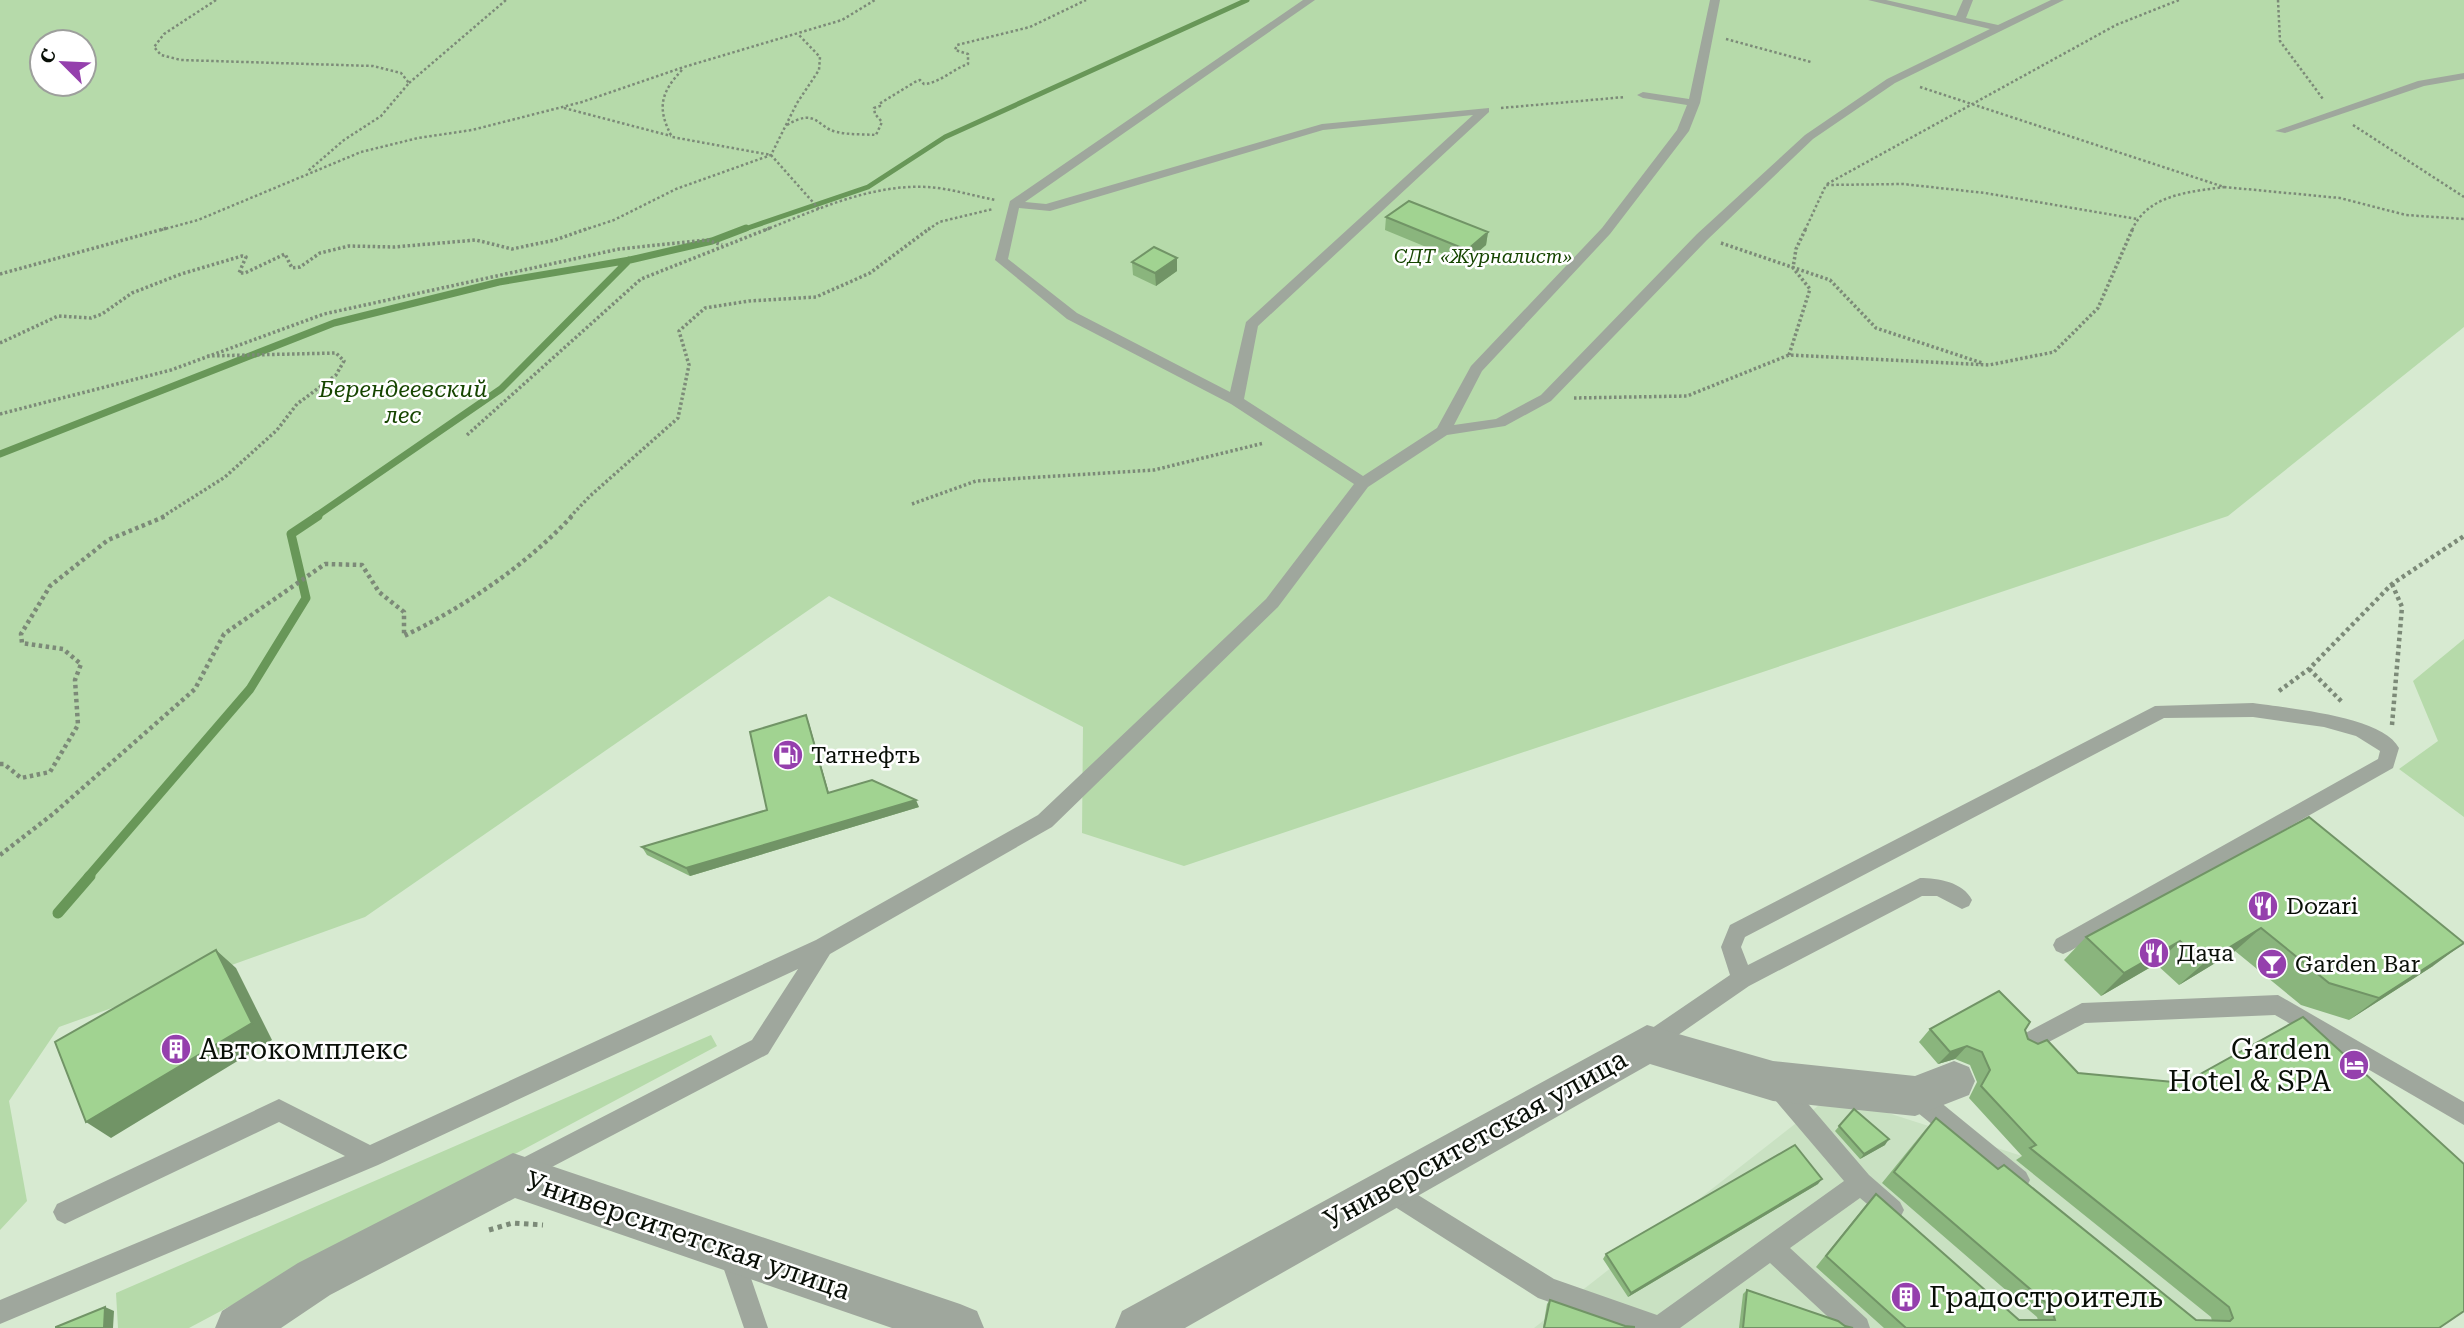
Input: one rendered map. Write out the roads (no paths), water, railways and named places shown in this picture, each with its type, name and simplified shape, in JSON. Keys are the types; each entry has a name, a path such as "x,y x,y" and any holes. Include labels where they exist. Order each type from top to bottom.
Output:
{"street":[{"name":"Университетская улица","path":"1139,1328 1647,1044 1773,1081 1934,1089"},
{"name":"Университетская улица","path":"239,1328 314,1279 513,1175 960,1328"}],"lane":[{"path":"1310,0 1014,204 1001,260 1072,316 1236,401 1363,484"},
{"path":"1443,431 1476,369 1606,231 1683,131 1693,103 1714,0"},
{"path":"1873,0 1997,28"},
{"path":"1960,19 1968,0"},
{"path":"0,1312 370,1157 823,947 1045,821 1272,603 1363,484 1443,431 1500,424 1546,398 1702,237 1809,137 1891,81 2059,0"},
{"path":"2281,131 2422,83 2464,76"},
{"path":"1643,95 1693,103"},
{"path":"1014,204 1046,208 1322,127 1485,110 1251,325 1236,401"},
{"path":"1742,979 1731,947 1737,931 2161,711 2253,710 2324,720 2362,731 2390,748 2386,763 2063,945"},
{"path":"1647,1044 1742,979 1920,887 1940,887 1962,900"},
{"path":"513,1175 760,1047 823,947"},
{"path":"2026,1044 2082,1013 2278,1005 2464,1114"},
{"path":"1773,1081 1861,1183 1912,1228"},
{"path":"1934,1089 2031,1191"},
{"path":"65,1212 279,1110 370,1157"},
{"path":"1386,1188 1547,1289 1659,1328 1861,1183"},
{"path":"1771,1247 1857,1328"},
{"path":"729,1251 756,1328"}],"waterway":[{"path":"742,230 868,187 945,137 1247,0"},
{"path":"629,260 712,241 746,228"},
{"path":"0,454 334,323 499,282 629,260"},
{"path":"315,517 501,389 629,260"},
{"path":"88,877 250,689 306,598 291,534 318,516"},
{"path":"58,913 90,876"}],"place":[{"name":"Татнефть","path":"788,755"},
{"name":"Dozari","path":"2263,906"},
{"name":"Дача","path":"2154,953"},
{"name":"Garden Bar","path":"2272,964"},
{"name":"Автокомплекс","path":"176,1049"},
{"name":"Garden Hotel & SPA","path":"2354,1065"},
{"name":"Градостроитель","path":"1906,1297"}],"park label":[{"name":"СДТ «Журналист»","path":"1483,256"},
{"name":"Берендеевский лес","path":"403,402"}]}
